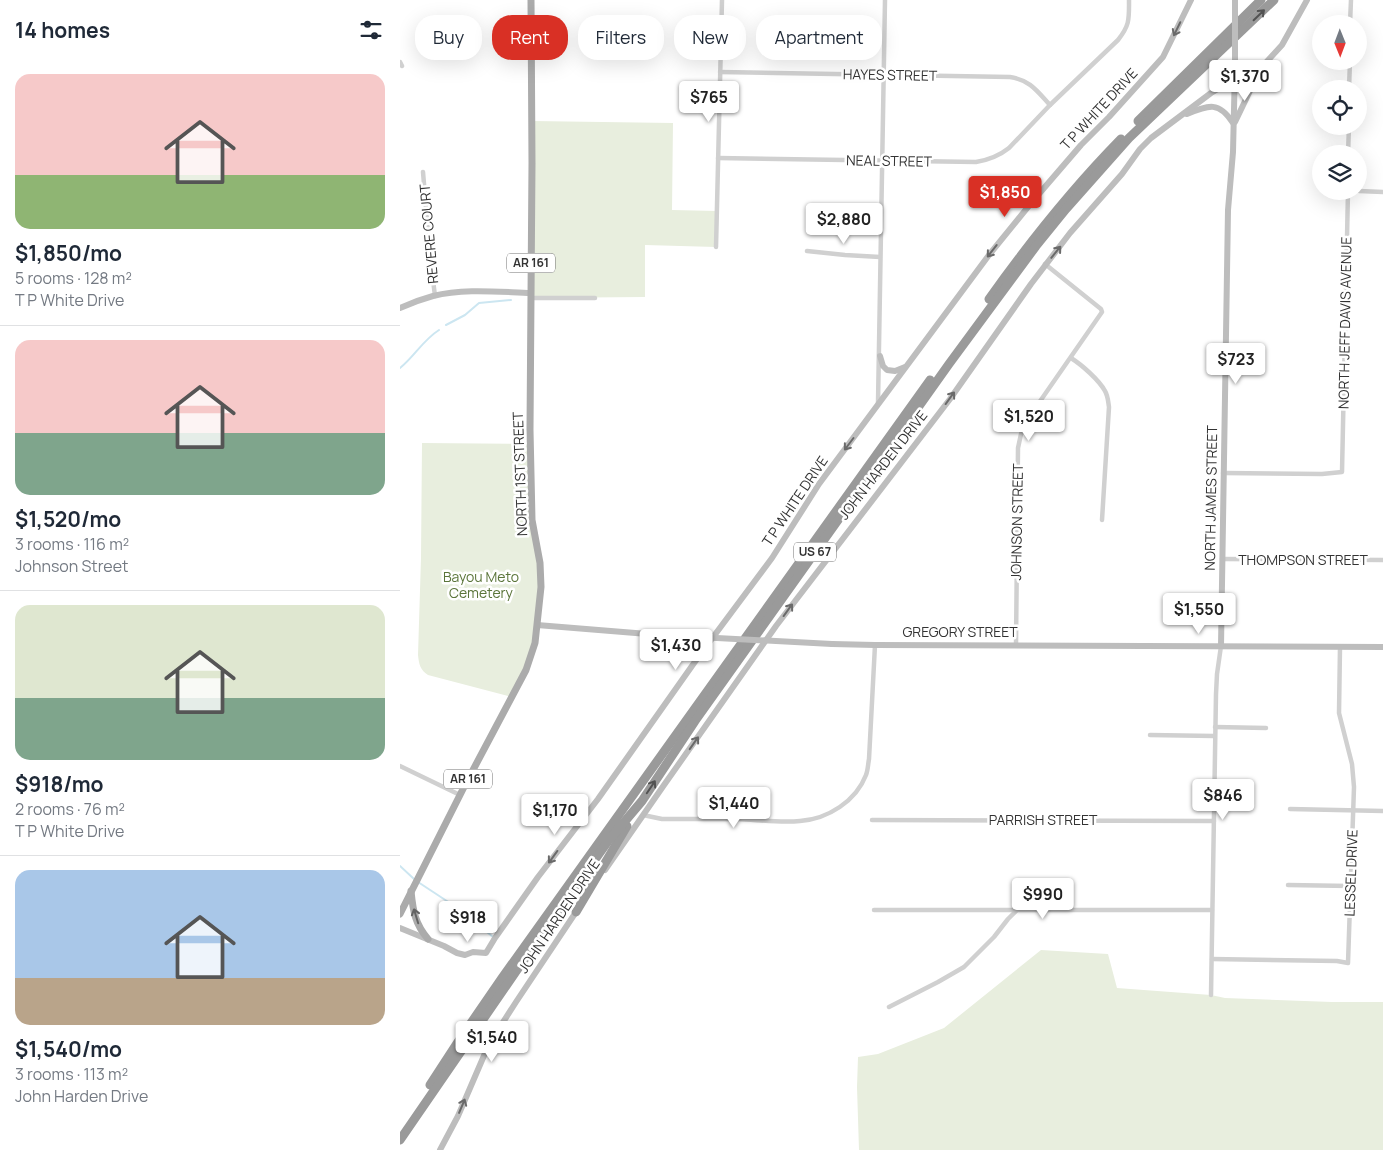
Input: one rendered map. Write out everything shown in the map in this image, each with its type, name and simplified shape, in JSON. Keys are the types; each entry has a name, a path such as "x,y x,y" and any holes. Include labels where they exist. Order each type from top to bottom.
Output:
{"highway":[{"name":"US 67","path":"400,1132 507,970 1040,230 1108,152 1261,0"},
{"name":"US 67","path":"400,1140 541,934 609,840 642,801 695,721 852,500 987,312 1042,239 1066,209 1130,138 1274,0"},
{"path":"576,912 642,801"}],"main road":[{"name":"NORTH 1ST STREET","path":"400,914 527,668 535,643 541,573 532,520 530,430 531,0"},
{"name":"T P WHITE DRIVE","path":"400,928 457,953 465,955 474,952 486,953 538,877 598,799 699,656 772,558 819,484 989,255 1081,145 1164,57 1191,0"},
{"name":"NORTH JAMES STREET","path":"1221,646 1228,210 1234,124 1235,0"},
{"name":"JOHN HARDEN DRIVE","path":"440,1150 458,1116 489,1044 576,912 776,626 950,399 1046,264 1151,138 1203,98 1235,79 1248,77 1260,69 1282,45 1307,0"},
{"path":"1181,116 1202,108 1216,106 1227,114 1234,124 1260,69"},
{"path":"400,308 434,296 470,292 531,296"},
{"path":"880,356 883,366 887,370 895,371 906,367"},
{"name":"GREGORY STREET","path":"537,625 660,635 832,644 1383,647"},
{"path":"410,893 416,920 420,930 428,939"},
{"path":"400,903 410,893"}],"street":[{"path":"716,247 722,0"},
{"path":"878,405 885,0"},
{"name":"NEAL STREET","path":"718,158 986,161 1009,148 1050,105 1118,40 1124,32 1129,19 1129,0"},
{"path":"1350,15 1351,0"},
{"name":"HAYES STREET","path":"720,72 1010,77 1029,83 1050,105"},
{"name":"REVERE COURT","path":"423,172 434,296"},
{"path":"1367,191 1383,192"},
{"name":"NORTH JEFF DAVIS AVENUE","path":"1223,473 1322,474 1342,472 1348,200"},
{"path":"807,251 880,257"},
{"name":"JOHNSON STREET","path":"1016,645 1019,442 1027,420 1102,312 1101,309 1046,264"},
{"path":"531,296 595,298"},
{"path":"1071,358 1104,389 1108,398 1102,520"},
{"name":"THOMPSON STREET","path":"1222,559 1383,560"},
{"path":"643,815 662,819 801,821 825,815 841,806 850,799 862,784 867,773 875,645"},
{"name":"NORTH JAMES STREET","path":"1211,995 1214,736 1216,674 1221,646"},
{"name":"LESSEL DRIVE","path":"1212,959 1337,962 1348,964 1354,787 1352,764 1339,713 1340,647"},
{"path":"1215,727 1266,728"},
{"path":"1150,735 1214,736"},
{"path":"400,766 460,795"},
{"path":"1290,808 1383,811"},
{"name":"PARRISH STREET","path":"872,820 1214,821"},
{"path":"1288,885 1350,886"},
{"path":"874,910 1212,910"},
{"path":"889,1006 964,968 1017,910"}],"green space":[{"path":"532,121 673,123 672,210 717,211 716,247 645,245 645,297 531,298"},
{"name":"Bayou Meto Cemetery","path":"422,443 530,444 532,520 540,560 535,643 512,697 428,675 420,666 418,655"},
{"path":"1041,950 1108,954 1117,988 1211,995 1225,998 1383,1002 1383,1150 859,1150 858,1057 878,1054 944,1028"}],"waterway":[{"path":"446,325 465,315 479,303 511,300"},
{"path":"400,368 439,330"},
{"path":"400,866 414,879"},
{"path":"418,882 462,911 493,937"}]}
